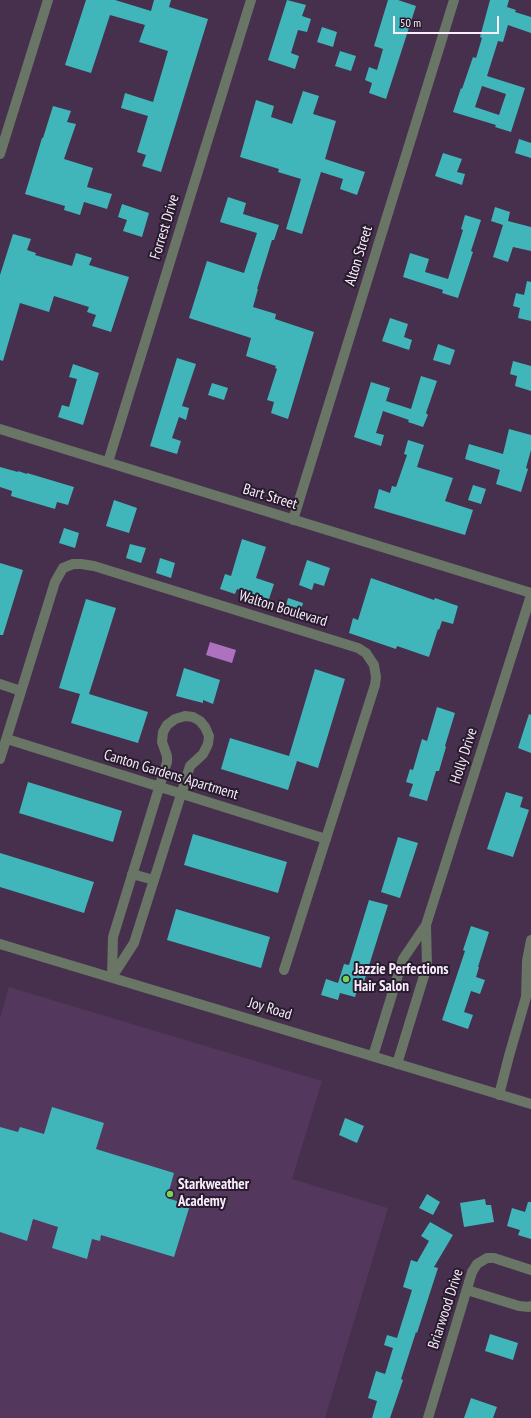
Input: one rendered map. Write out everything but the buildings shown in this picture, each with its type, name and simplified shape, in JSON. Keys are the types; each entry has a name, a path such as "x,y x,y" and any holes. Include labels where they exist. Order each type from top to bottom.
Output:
{"street":[{"path":"0,154 48,0"},
{"name":"Forrest Drive","path":"108,462 251,0"},
{"name":"Alton Street","path":"293,520 454,0"},
{"name":"Bart Street","path":"0,429 531,594"},
{"name":"Walton Boulevard","path":"0,759 55,582 63,568 73,564 94,566 358,648 366,653 374,665 376,677 375,685 284,970"},
{"name":"Holly Drive","path":"373,1056 403,960 426,925 531,594"},
{"path":"0,684 21,691"},
{"path":"185,716 193,717 200,721 205,727 209,736 208,744 203,754 190,766 134,943 112,977 113,937 167,762 167,756 162,742 163,732 167,725 175,719 185,716"},
{"name":"Canton Gardens Apartment","path":"7,739 326,839"},
{"path":"132,874 154,880"},
{"name":"Holly Drive","path":"397,1064 427,966 426,925"},
{"path":"499,1095 528,993 527,961 531,940"},
{"name":"Joy Road","path":"0,944 531,1104"},
{"name":"Briarwood Drive","path":"428,1418 474,1268 477,1264 487,1258 494,1258 531,1270"},
{"path":"467,1290 519,1306 531,1306"}],"shaded area":[{"path":"210,642 236,650 232,663 206,655"},
{"name":"Starkweather Academy","path":"9,987 322,1081 292,1179 388,1208 325,1418 0,1418 0,1018"}],"place":[{"name":"Jazzie Perfections Hair Salon","path":"346,979"},
{"name":"Starkweather Academy","path":"170,1194"}]}
